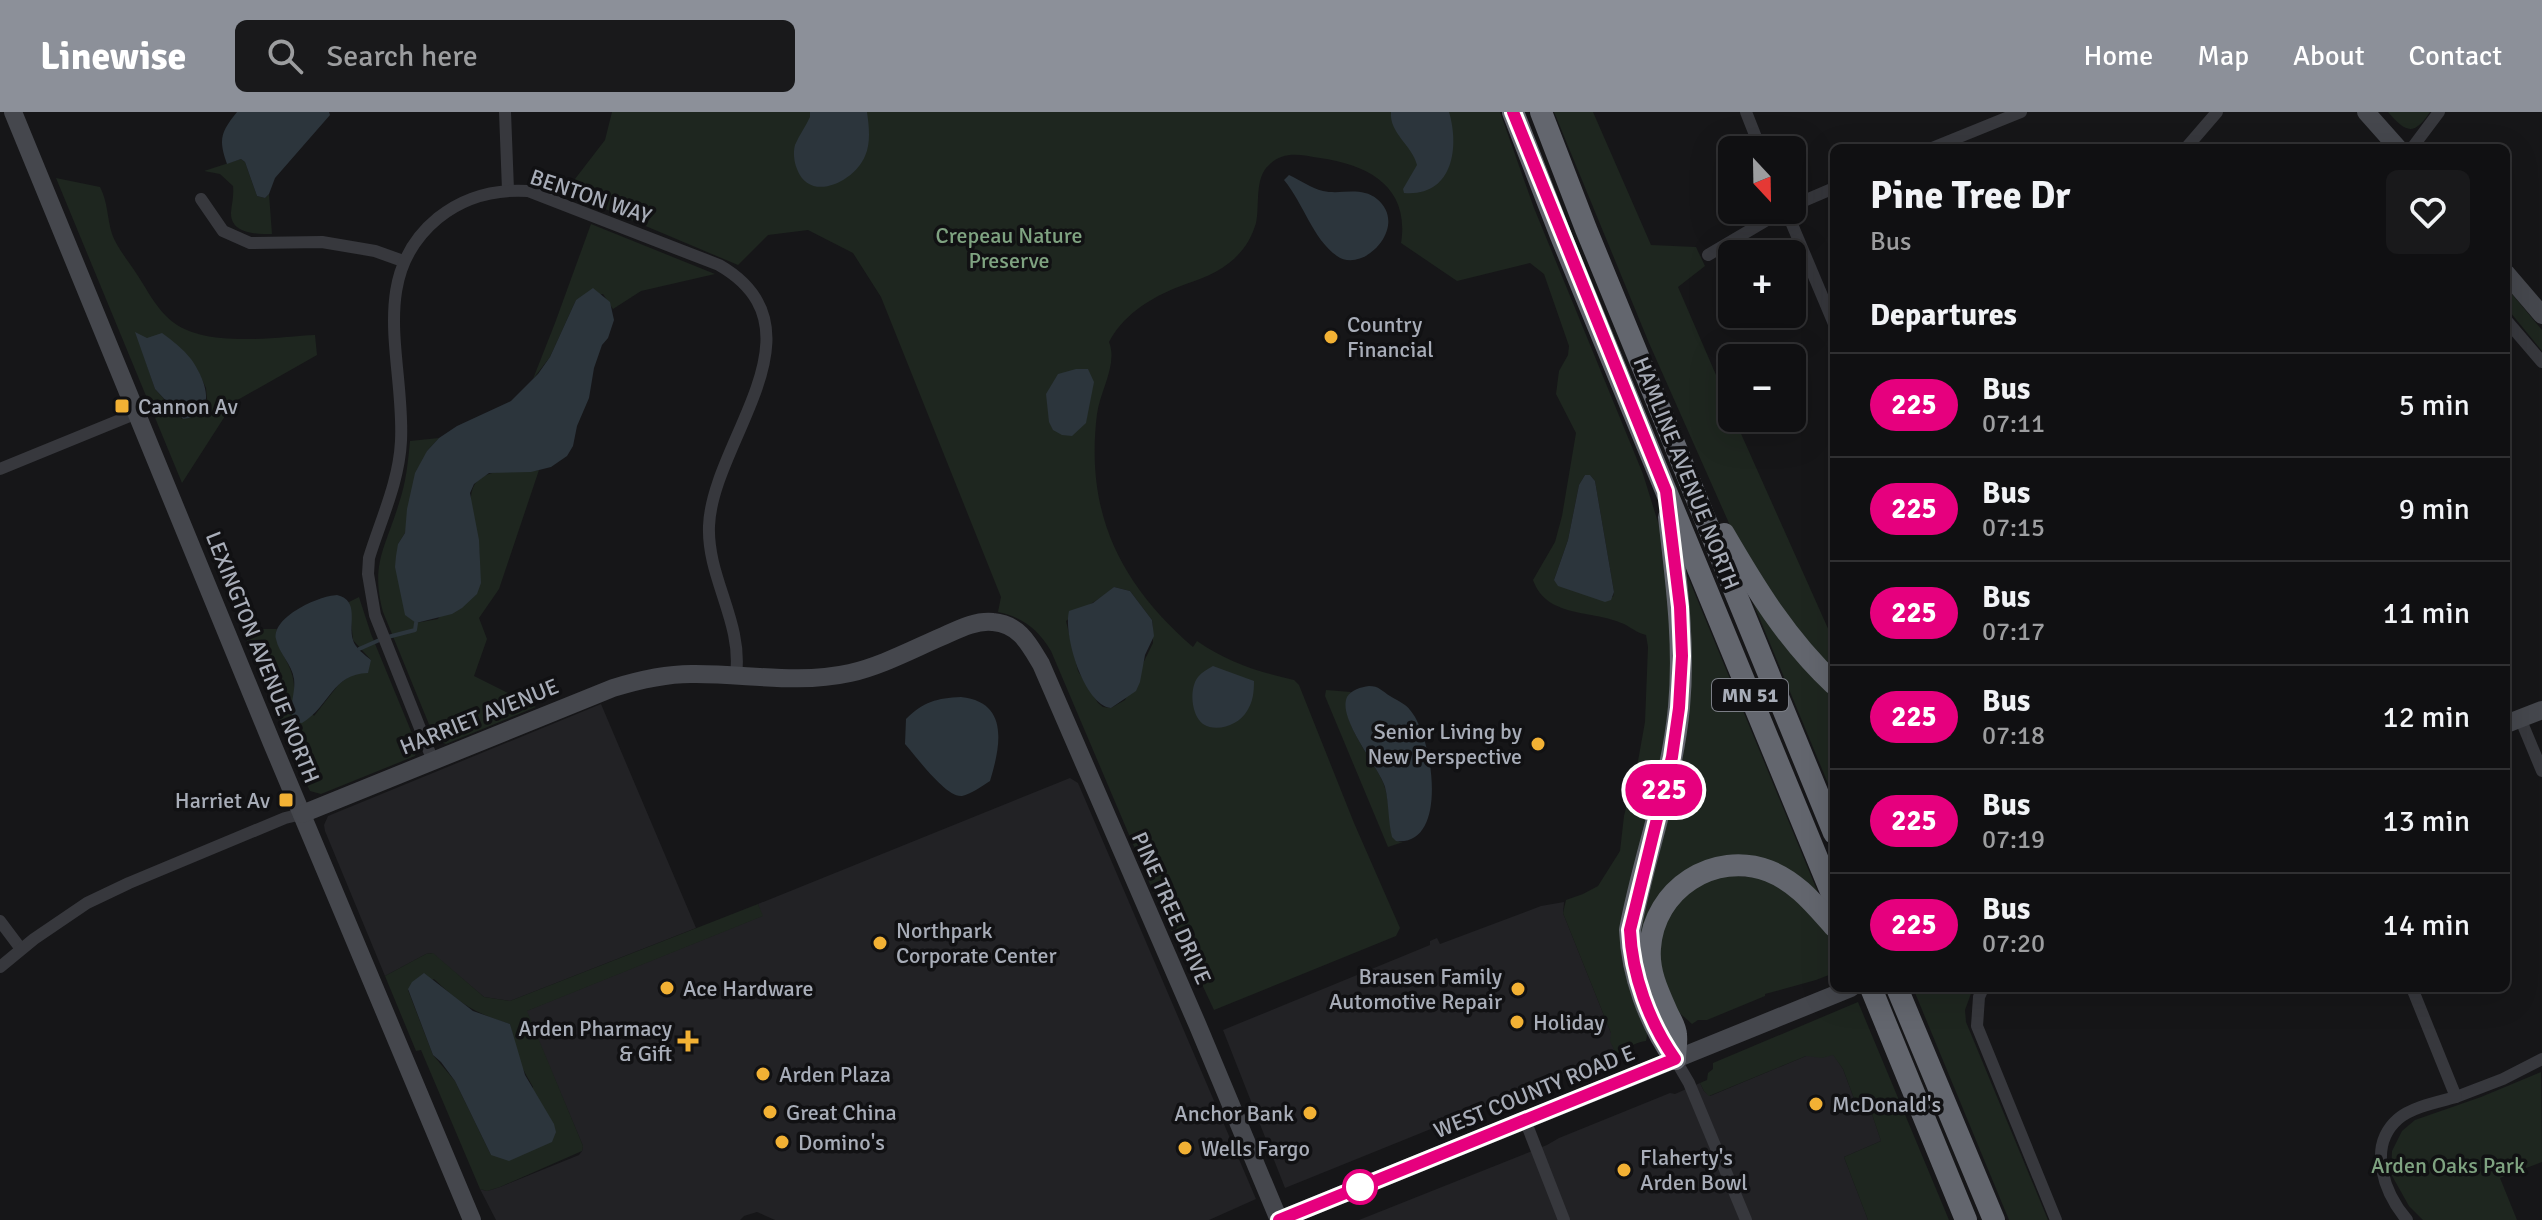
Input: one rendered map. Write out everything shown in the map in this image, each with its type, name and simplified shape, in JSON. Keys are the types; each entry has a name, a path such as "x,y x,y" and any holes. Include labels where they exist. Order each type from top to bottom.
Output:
{"highway":[{"name":"HAMLINE AVENUE NORTH","path":"1513,112 1830,889"},
{"name":"HAMLINE AVENUE NORTH","path":"1541,112 1830,823"},
{"path":"1679,454 1777,621 1830,680"},
{"path":"1666,491 1680,607 1682,656 1679,708 1672,757 1630,930 1631,951 1644,997 1660,1038 1675,1059"},
{"path":"1675,1059 1676,1032 1654,980 1649,948 1663,905 1683,883 1696,874 1717,867 1743,866 1768,871 1797,887 1830,922"},
{"path":"1873,992 1966,1220"},
{"path":"1899,992 1994,1220"}],"street":[{"name":"LEXINGTON AVENUE NORTH","path":"13,112 472,1220"},
{"path":"505,112 508,190"},
{"path":"1746,112 1755,136"},
{"path":"1942,144 2021,112"},
{"path":"2189,144 2217,112"},
{"path":"2366,112 2394,144"},
{"path":"2415,144 2439,112"},
{"name":"BENTON WAY","path":"433,761 375,615 368,574 369,558 399,466 401,411 394,311 399,273 412,245 431,224 460,202 508,190 528,191 719,265 743,284 760,309 765,324 767,355 754,398 721,472 709,525 713,569 735,631 736,675"},
{"path":"1806,200 1830,190"},
{"path":"201,199 223,231 250,243 322,242 375,251 403,261"},
{"path":"1708,255 1761,224"},
{"path":"1791,224 1830,315"},
{"path":"2510,278 2542,315"},
{"path":"2510,325 2542,362"},
{"path":"0,469 137,413"},
{"name":"HARRIET AVENUE","path":"0,967 61,919 115,889 613,688 640,680 690,674 771,679 824,678 880,664 976,623 1007,625"},
{"name":"PINE TREE DRIVE","path":"1007,625 1025,637 1041,664 1279,1220"},
{"path":"2542,710 2513,721 2542,771"},
{"path":"0,921 21,949"},
{"name":"WEST COUNTY ROAD E","path":"1279,1220 1841,992"},
{"path":"1981,992 1977,1026 2056,1220"},
{"path":"2414,992 2456,1097"},
{"path":"1675,1059 1689,1083 1746,1220"},
{"path":"2407,1220 2385,1185 2381,1162 2382,1148 2399,1118 2503,1079 2542,1059"},
{"path":"1525,1120 1564,1220"}],"shaded area":[{"path":"237,112 329,112 330,115 275,178 265,198 257,196 245,162 241,159 227,164 224,155 223,136"},
{"path":"810,112 867,112 869,140 865,156 852,174 832,185 812,185 803,180 796,166 795,145"},
{"path":"1391,112 1449,112 1452,155 1449,168 1433,187 1404,193 1403,189 1417,165 1397,133"},
{"path":"1289,175 1323,191 1358,192 1377,199 1386,210 1388,222 1386,234 1379,245 1359,259 1348,260 1328,249 1284,180"},
{"path":"593,288 610,302 614,320 594,368 589,398 577,426 573,446 567,456 551,467 531,472 489,473 474,484 470,493 479,540 481,583 477,594 452,614 416,623 405,615 395,567 398,544 405,533 415,473 427,451 439,438 457,426 511,401 538,374 550,357 576,300"},
{"path":"135,332 147,338 162,333 191,359 205,386 202,411 183,419 155,389"},
{"path":"1088,369 1094,382 1086,423 1072,436 1062,435 1053,430 1049,422 1046,394 1058,374"},
{"path":"1585,475 1590,475 1595,481 1614,592 1611,600 1605,602 1558,586 1554,580 1568,540 1579,485"},
{"path":"1114,587 1130,591 1152,620 1154,636 1145,655 1136,691 1111,708 1101,704 1084,682 1069,636 1068,622 1069,611 1093,603"},
{"path":"337,595 351,607 353,640 371,660 368,673 346,679 311,716 302,723 295,722 292,711 294,679 276,639 277,631 281,623 298,609"},
{"path":"1213,666 1254,681 1253,697 1247,711 1239,720 1221,728 1203,724 1196,714 1193,701 1195,682"},
{"path":"1369,686 1380,689 1408,708 1425,742 1432,788 1430,809 1424,827 1413,838 1396,841 1392,837 1385,787 1348,718 1347,697 1356,689"},
{"path":"961,697 987,707 998,727 997,753 990,781 962,796 955,795 940,784 905,744 906,719 912,713 931,702"},
{"path":"601,704 696,928 510,1001 484,997 432,953 385,976 325,831 328,816"},
{"name":"Northpark Corporate Center","path":"1070,778 1078,783 1256,1199 1209,1220 775,1220 757,1212 740,1220 496,1220 480,1189 487,1191 500,1187 579,1155 583,1146 526,1011 762,916 758,904"},
{"path":"1564,902 1563,913 1611,1033 1616,1054 1285,1188 1223,1030 1430,945 1430,941 1437,938 1440,944 1541,906"},
{"path":"424,973 473,1011 510,1024 525,1075 554,1124 556,1132 552,1142 509,1161 491,1155 455,1081 433,1055 408,989"},
{"path":"1833,1054 1843,1069 1859,1112 1870,1108 1881,1141 1844,1157 1868,1220 1359,1220 1670,1093 1675,1094 1700,1083 1710,1096 1806,1056"}],"green space":[{"name":"Crepeau Nature Preserve","path":"612,112 1500,112 1534,208 1643,474 1665,545 1674,716 1626,917 1648,1030 1646,1041 1616,1054 1610,1041 1611,1033 1563,913 1566,900 1598,886 1620,851 1624,816 1645,722 1648,647 1646,635 1624,624 1572,611 1549,601 1533,580 1555,542 1576,433 1556,394 1559,371 1568,355 1569,346 1544,274 1530,263 1457,281 1401,243 1399,207 1392,193 1370,173 1338,161 1287,155 1269,165 1261,177 1256,223 1238,255 1216,272 1145,304 1128,317 1109,342 1110,368 1097,414 1095,450 1103,514 1113,543 1145,597 1193,647 1197,641 1232,661 1294,680 1299,685 1400,928 1396,936 1214,1010 1176,929 1171,931 1158,903 1051,651 1029,625 998,612 1001,597 881,297 853,253 808,230 768,235 738,265 565,192 605,140","holes":["1585,475 1590,475 1595,481 1613,597 1554,580 1568,540 1579,485","1114,587 1130,591 1152,620 1153,643 1125,700 1111,708 1098,703 1078,671 1066,621"]},
{"path":"1554,112 1593,112 1651,245 1696,247 1705,266 1678,287 1718,380 1718,432 1740,432 1830,633 1830,671 1819,661 1744,557 1649,343"},
{"path":"2388,112 2430,112 2419,125 2410,129"},
{"path":"241,159 245,162 257,196 265,198 269,194 272,234 239,229 231,212 233,186 220,174 204,171"},
{"path":"56,178 100,187 117,245 158,307 180,327 197,334 237,339 315,335 317,355 234,402 182,483","holes":["143,353 197,369 206,388 207,399 182,419 155,389"]},
{"path":"591,224 715,274 641,291 613,309 603,294 576,300 550,357 533,379 555,323"},
{"path":"2510,292 2542,330 2542,351 2510,312"},
{"path":"439,438 427,451 405,533 398,544 416,623 438,619 477,563 479,547 471,502 476,483 484,476 497,472 539,470 499,589 479,618 487,639 474,676 536,707 446,744 435,739 383,612 378,581 381,556 403,488 410,441"},
{"path":"1688,577 1821,900 1807,889 1709,862 1644,950 1638,924 1661,830 1684,578"},
{"path":"1747,588 1830,684 1830,788"},
{"path":"359,597 418,748 415,756 321,794 310,791 304,779 242,629 277,629 278,644 292,673 294,692 314,716 339,684 371,660 353,640 349,602"},
{"path":"1326,690 1351,692 1347,714 1381,778 1393,828 1399,842 1403,842 1388,847 1325,696"},
{"path":"1714,874 1773,879 1830,933 1830,975 1765,994 1692,1024 1674,1008 1656,962 1669,907"},
{"path":"758,904 763,916 527,1011 583,1146 582,1151 487,1191 480,1189 421,1050 416,1051 385,976 433,953 484,997 510,1001","holes":["434,979 478,1012 510,1024 520,1064 533,1087 491,1155 455,1081 433,1055 408,990"]},
{"path":"1915,992 1972,992 1965,1010 1966,1022 2048,1220 2009,1220"},
{"path":"1858,1002 1949,1220 1868,1220 1844,1157 1881,1141 1870,1108 1859,1112 1843,1069 1833,1055 1822,1058 1806,1056 1709,1096 1700,1083 1707,1080 1713,1063"},
{"name":"Arden Oaks Park","path":"2541,1072 2542,1162 2500,1178 2517,1220 2423,1220 2409,1206 2391,1174 2392,1151 2402,1131 2415,1120"}],"waterway":[{"path":"359,649 415,630 416,623"}],"bus line":[{"name":"225","path":"1279,1220 1675,1059 1660,1038 1644,997 1631,951 1630,930 1672,757 1679,708 1682,656 1680,607 1666,491 1513,112"}],"place":[{"name":"Country Financial","path":"1331,337"},
{"name":"Cannon Av","path":"122,406"},
{"name":"Senior Living by New Perspective","path":"1538,744"},
{"name":"Harriet Av","path":"286,800"},
{"name":"Northpark Corporate Center","path":"880,943"},
{"name":"Ace Hardware","path":"667,988"},
{"name":"Brausen Family Automotive Repair","path":"1518,989"},
{"name":"Holiday","path":"1517,1022"},
{"name":"Arden Pharmacy & Gift","path":"688,1041"},
{"name":"Arden Plaza","path":"763,1074"},
{"name":"McDonald's","path":"1816,1104"},
{"name":"Great China","path":"770,1112"},
{"name":"Anchor Bank","path":"1310,1113"},
{"name":"Domino's","path":"782,1142"},
{"name":"Wells Fargo","path":"1185,1148"},
{"name":"Flaherty's Arden Bowl","path":"1624,1170"}]}
